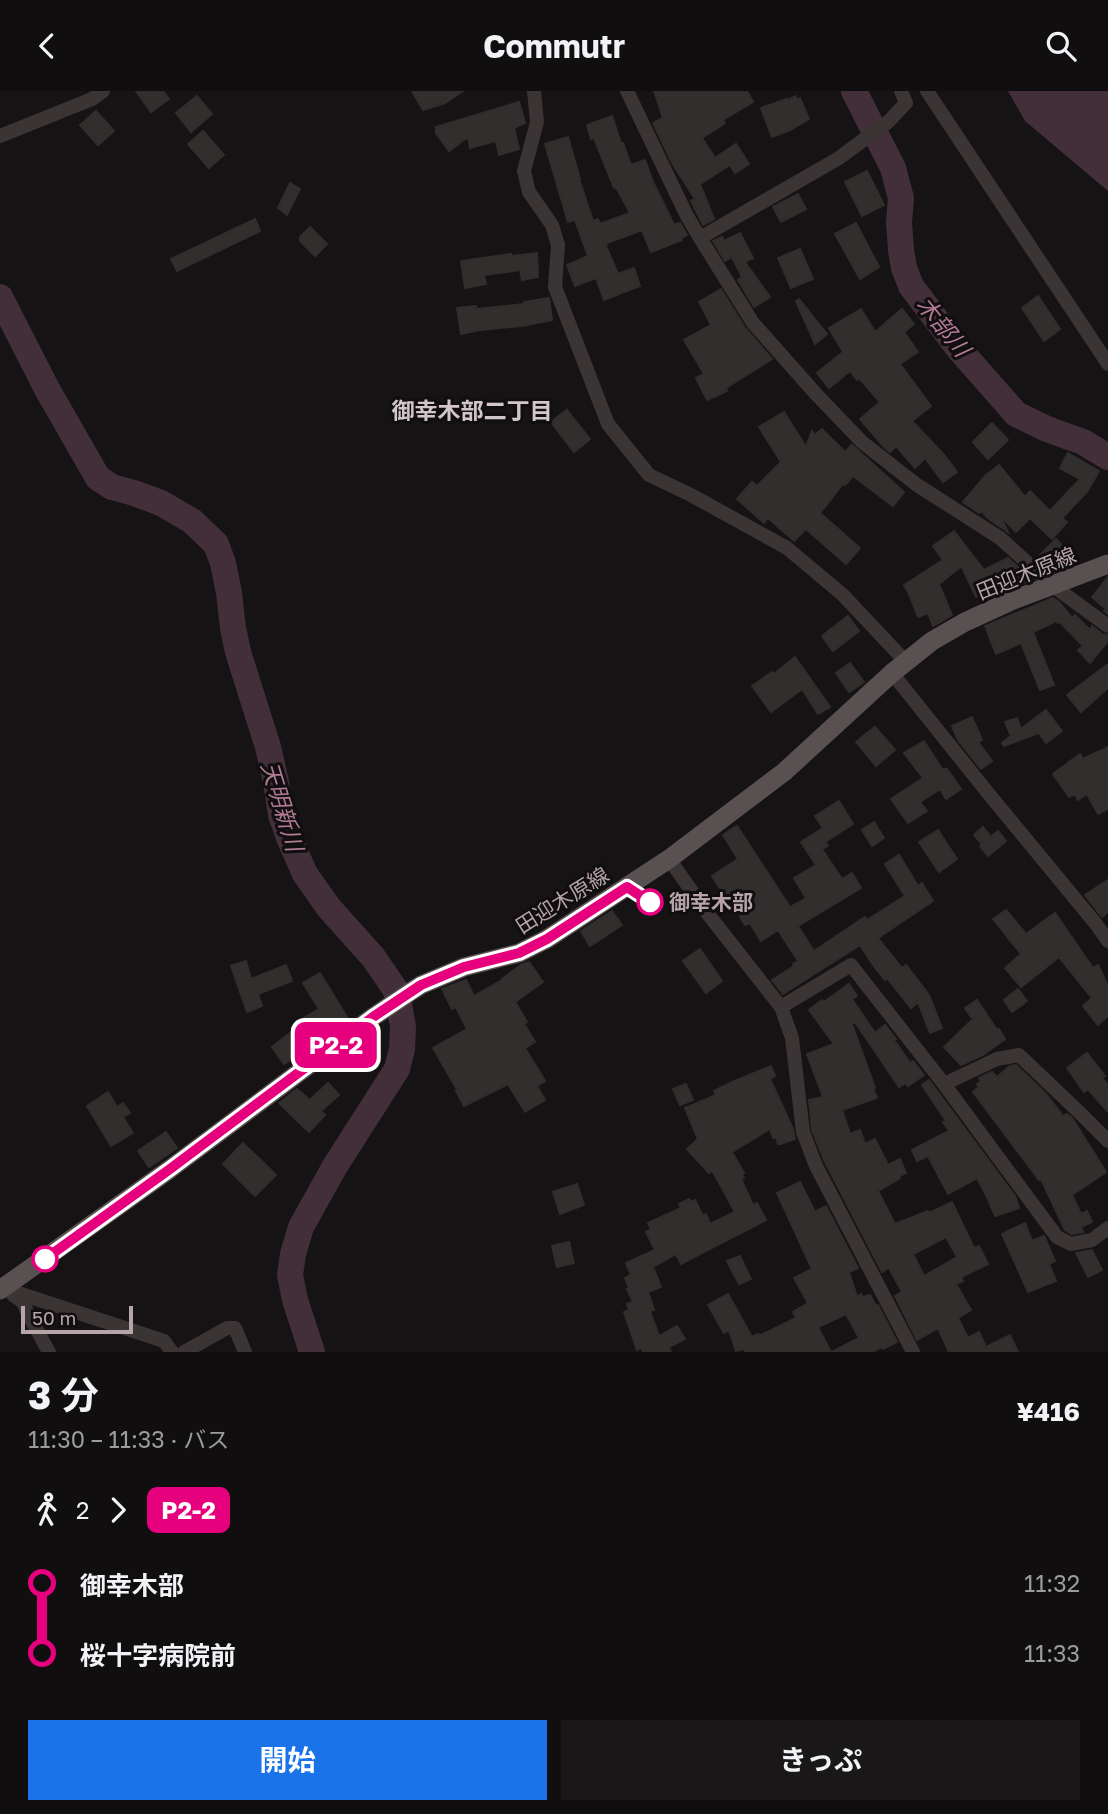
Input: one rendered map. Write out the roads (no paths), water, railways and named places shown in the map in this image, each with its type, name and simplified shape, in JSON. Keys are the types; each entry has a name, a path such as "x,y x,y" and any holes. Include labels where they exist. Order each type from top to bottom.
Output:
{"main road":[{"name":"田迎木原線","path":"2,1289 410,992 464,967 519,953 547,939 669,859 784,772 932,641 965,622 1108,564"}],"street":[{"path":"0,136 92,99 103,91"},
{"path":"534,91 537,122 524,171 529,192 552,225 558,245 555,287 608,424 649,475 787,548 843,595 988,793 1108,941"},
{"path":"627,91 687,216 753,323 862,442 917,485 1000,538 1052,585 1108,626"},
{"path":"700,239 839,158 889,121 906,103 901,91"},
{"path":"928,91 1108,364"},
{"path":"669,859 781,1007 792,1038 803,1132 816,1166 913,1352"},
{"path":"781,1007 851,965 944,1084 1057,1237 1071,1244 1092,1240 1108,1228"},
{"path":"944,1084 997,1059 1019,1055 1108,1141"},
{"path":"2,1289 23,1302 49,1352"},
{"path":"2,1289 164,1341 172,1352"},
{"path":"184,1352 226,1328 235,1328 245,1352"}],"waterway":[{"name":"木部川","path":"854,91 893,168 901,198 901,250 911,286 958,348 1016,414 1083,442 1108,457"},
{"name":"天明新川","path":"0,297 47,389 98,478 112,487 161,503 192,521 216,544 223,563 238,652 268,747 281,815 290,840 305,874 329,908 373,957 398,997 403,1027 402,1049 397,1069 335,1166 301,1227 293,1254 290,1275 312,1352"}],"place":[{"name":"御幸木部","path":"650,902"}],"district":[{"name":"御幸木部二丁目","path":"472,410"}]}
